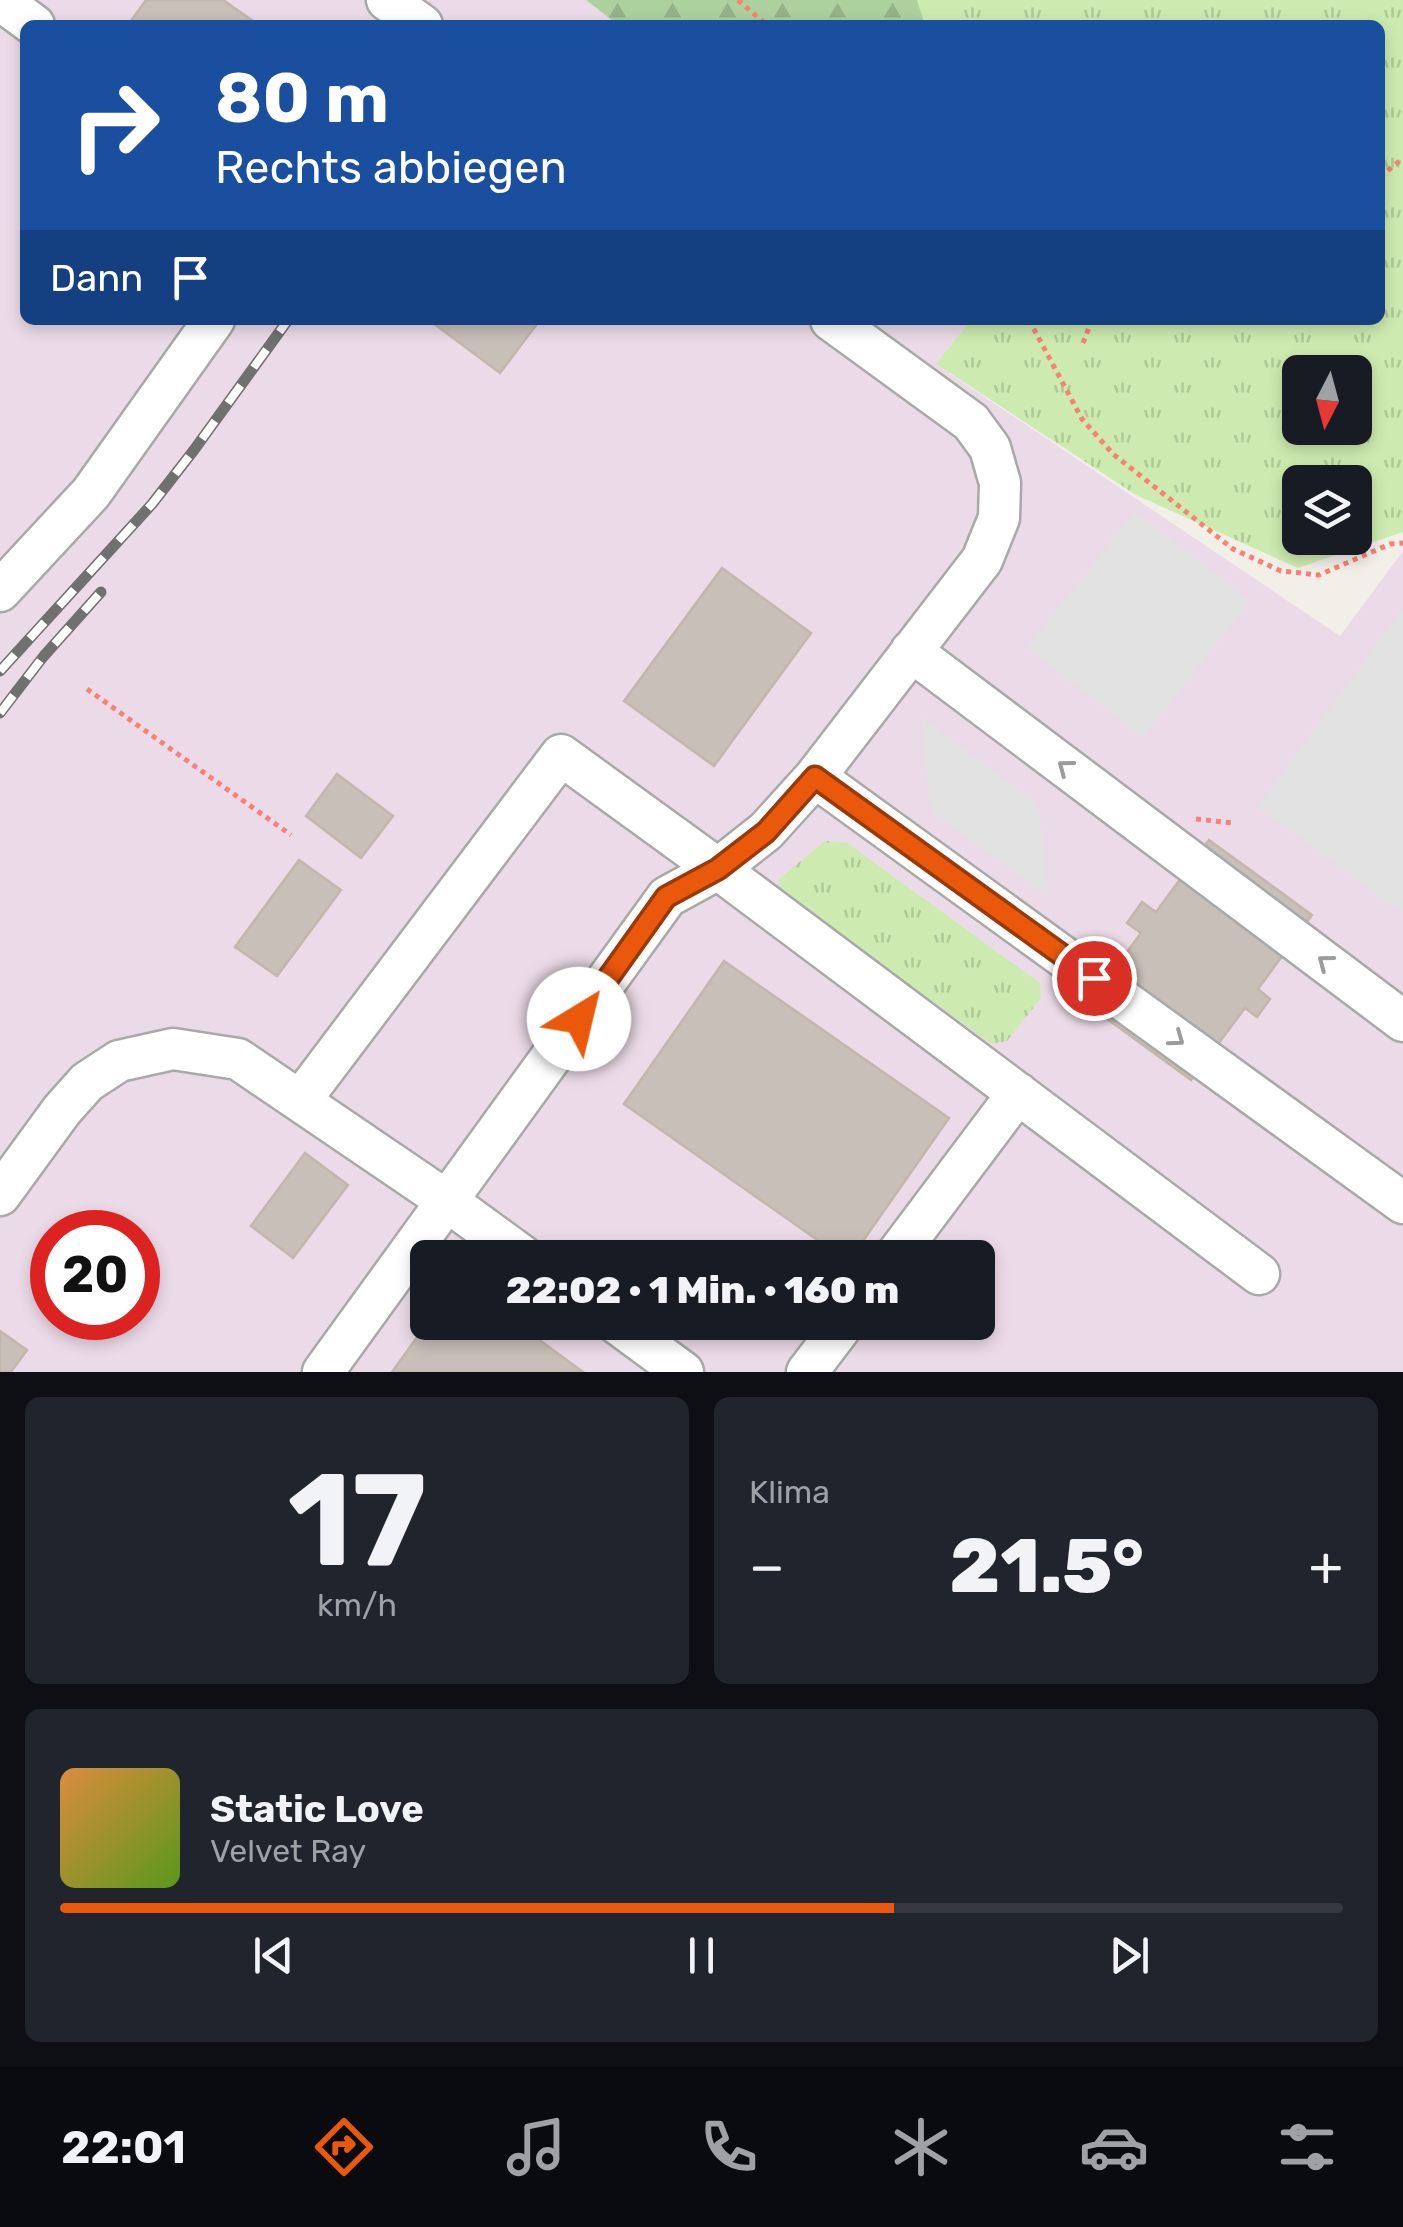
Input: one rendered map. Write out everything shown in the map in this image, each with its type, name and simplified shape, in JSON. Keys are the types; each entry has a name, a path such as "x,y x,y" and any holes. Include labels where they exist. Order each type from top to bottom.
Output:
{"lane":[{"path":"0,0 27,20"},
{"path":"388,0 415,20"},
{"path":"0,590 91,494 210,325"},
{"path":"323,1372 666,897 718,869 766,832 815,777 982,560 999,518 1000,483 990,448 971,422 838,325"},
{"path":"912,651 1403,1020"},
{"path":"300,1101 561,754 1259,1274"},
{"path":"815,777 1403,1203"},
{"path":"0,1195 62,1110 88,1082 119,1061 173,1049 238,1059 500,1240"},
{"path":"908,1240 1018,1093"},
{"path":"639,1340 683,1372"},
{"path":"807,1372 831,1340"}],"path":[{"path":"738,0 761,20"},
{"path":"1031,325 1082,419 1113,454 1233,548 1281,571 1319,575 1390,544 1403,543"},
{"path":"1083,344 1090,325"},
{"path":"87,689 291,835"},
{"path":"1192,819 1232,823"}],"shaded area":[{"path":"0,0 586,0 612,20 20,20 20,325 967,325 937,365 1340,636 1403,551 1403,1372 0,1372"},
{"path":"1135,512 1250,601 1143,737 1027,648"},
{"path":"1403,610 1403,913 1258,807"},
{"path":"921,717 1038,805 1048,896 931,811"}],"green space":[{"path":"586,0 917,0 923,20 612,20"},
{"path":"917,0 1403,0 1403,532 1372,543 1372,465 1282,465 1282,555 1336,555 1298,568 1136,495 936,364 967,325 1385,325 1385,20 923,20"},
{"path":"825,841 847,843 1040,983 1041,998 1007,1041 992,1044 780,893 779,879"}],"building":[{"path":"146,0 223,0 252,20 132,20"},
{"path":"436,325 536,325 500,373"},
{"path":"722,568 811,633 714,766 624,701"},
{"path":"337,774 393,816 361,858 306,816"},
{"path":"1209,840 1312,915 1258,989 1270,999 1257,1017 1245,1008 1191,1080 1088,1005 1141,933 1127,923 1142,902 1156,912"},
{"path":"299,860 341,890 277,976 235,947"},
{"path":"724,961 949,1118 864,1240 817,1240 624,1104"},
{"path":"305,1153 348,1185 293,1258 251,1226"},
{"path":"0,1331 27,1350 11,1372 0,1372"},
{"path":"415,1340 539,1340 583,1372 392,1372"}],"railway":[{"path":"0,671 152,504 284,325"},
{"path":"0,713 101,592"}],"route":[{"path":"579,1019 666,897 718,869 766,832 815,777 1094,978"}]}
